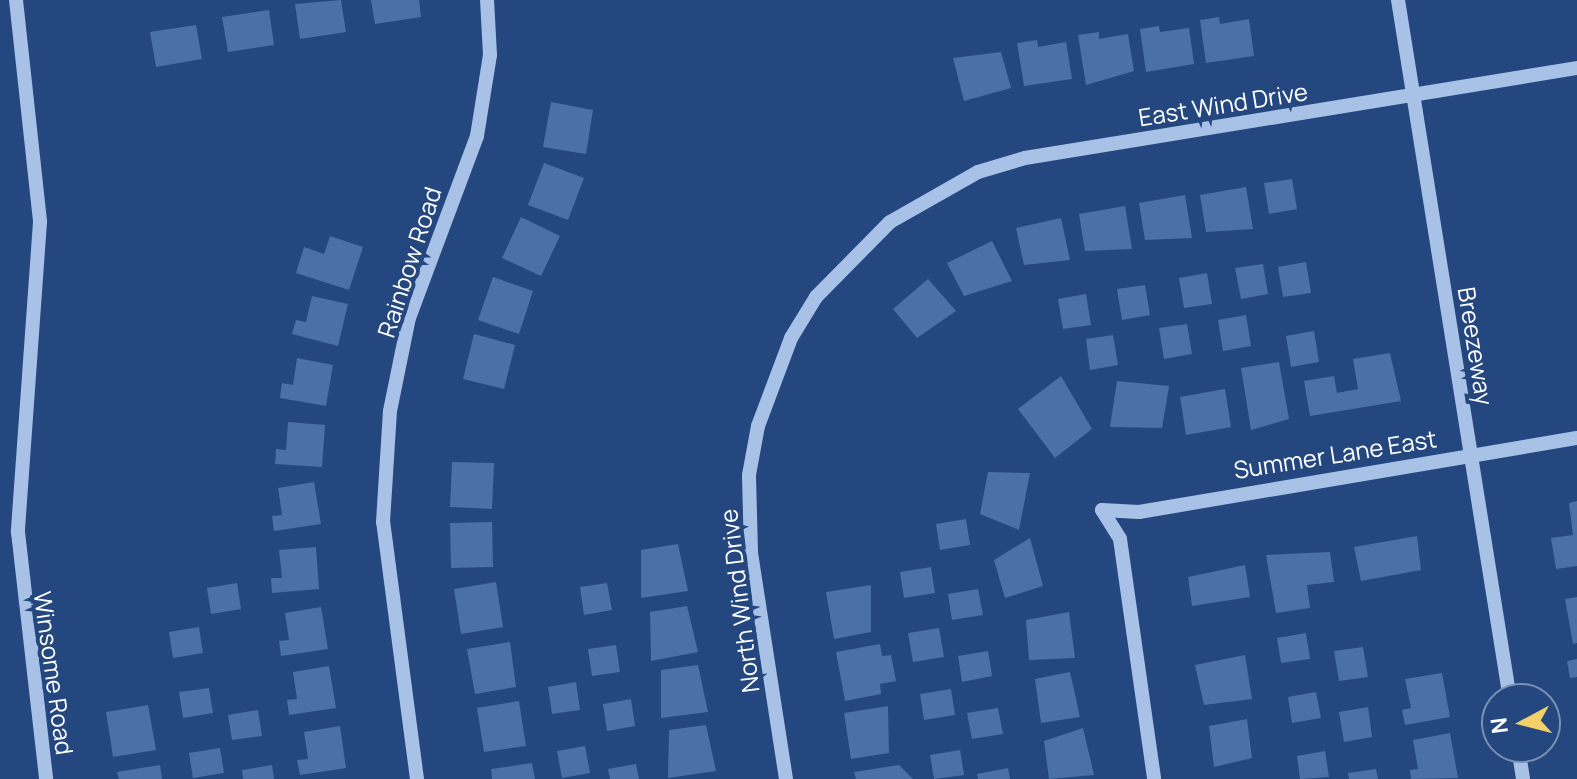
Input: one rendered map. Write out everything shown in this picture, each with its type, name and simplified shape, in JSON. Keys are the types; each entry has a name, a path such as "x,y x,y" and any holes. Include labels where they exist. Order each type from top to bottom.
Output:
{"street":[{"name":"Winsome Road","path":"16,0 40,222 18,532 46,779"},
{"name":"Rainbow Road","path":"417,779 383,522 390,411 409,318 477,136 490,55 487,0"},
{"name":"Breezeway","path":"1398,0 1507,683"},
{"name":"East Wind Drive","path":"890,222 978,172 1025,158 1577,68"},
{"name":"North Wind Drive","path":"786,779 751,553 749,475 758,426 791,338 816,297 890,222"},
{"name":"Summer Lane East","path":"1154,779 1120,539 1102,510 1139,512 1577,438"}],"building":[{"path":"341,0 346,32 300,39 295,4"},
{"path":"371,0 419,0 421,17 375,24"},
{"path":"269,10 274,45 228,52 222,17"},
{"path":"1219,17 1220,24 1249,19 1254,56 1206,63 1200,20"},
{"path":"196,25 202,59 156,67 150,32"},
{"path":"1159,26 1160,32 1189,28 1194,64 1146,72 1140,29"},
{"path":"1099,32 1099,39 1128,34 1134,71 1086,85 1078,35"},
{"path":"1037,40 1038,47 1066,42 1072,79 1024,86 1017,43"},
{"path":"1001,52 1011,88 964,101 953,58"},
{"path":"551,102 593,110 586,154 543,147"},
{"path":"544,163 584,178 568,220 528,205"},
{"path":"1292,179 1297,209 1269,214 1264,183"},
{"path":"1246,187 1253,229 1206,232 1200,195"},
{"path":"1185,195 1192,238 1145,240 1139,203"},
{"path":"1125,206 1132,249 1085,251 1079,214"},
{"path":"521,217 560,236 541,276 502,258"},
{"path":"1061,218 1070,260 1024,265 1016,228"},
{"path":"330,236 363,247 349,290 296,273 304,247 324,254"},
{"path":"992,241 1012,281 964,296 947,263"},
{"path":"1306,262 1311,293 1283,297 1278,267"},
{"path":"1263,264 1268,294 1241,299 1235,268"},
{"path":"1207,273 1212,304 1184,308 1179,278"},
{"path":"493,277 533,291 519,334 478,320"},
{"path":"928,279 956,311 917,338 893,309"},
{"path":"1145,285 1150,315 1122,320 1117,289"},
{"path":"1086,294 1091,325 1063,329 1058,299"},
{"path":"312,296 348,304 338,346 292,334 296,320 306,322"},
{"path":"1246,315 1251,346 1223,351 1218,320"},
{"path":"1187,324 1192,354 1164,359 1159,328"},
{"path":"1314,331 1319,362 1291,367 1286,336"},
{"path":"474,334 515,345 504,389 463,379"},
{"path":"1113,335 1118,365 1090,370 1086,339"},
{"path":"1390,353 1401,401 1310,416 1304,381 1334,376 1337,393 1358,389 1353,359"},
{"path":"297,358 333,365 326,406 280,398 282,383 293,385"},
{"path":"1279,362 1289,419 1251,430 1241,368"},
{"path":"1061,376 1092,429 1055,458 1018,409"},
{"path":"1117,381 1169,386 1162,428 1110,427"},
{"path":"1225,389 1231,427 1186,435 1180,397"},
{"path":"288,422 325,425 322,467 275,464 276,449 286,450"},
{"path":"452,462 494,463 492,509 450,507"},
{"path":"988,472 1030,473 1019,530 980,514"},
{"path":"314,482 321,524 274,531 272,516 282,515 278,488"},
{"path":"1577,501 1577,566 1556,569 1551,538 1573,535 1569,503"},
{"path":"966,519 970,545 940,550 936,524"},
{"path":"492,522 493,567 451,568 450,523"},
{"path":"1417,536 1421,570 1361,581 1354,547"},
{"path":"1030,538 1043,586 1005,598 994,560"},
{"path":"678,544 688,591 641,598 641,550"},
{"path":"316,547 319,589 272,593 271,578 282,578 279,550"},
{"path":"1330,552 1334,582 1307,585 1310,608 1276,613 1266,555"},
{"path":"1245,565 1250,597 1192,606 1188,577"},
{"path":"931,567 935,593 904,598 900,572"},
{"path":"496,582 503,627 461,634 454,589"},
{"path":"237,583 241,609 211,614 207,588"},
{"path":"607,583 612,610 584,615 580,587"},
{"path":"871,585 871,632 834,639 826,592"},
{"path":"978,589 983,615 952,620 948,594"},
{"path":"1577,597 1577,643 1573,644 1565,599"},
{"path":"687,606 698,652 651,661 650,612"},
{"path":"321,607 328,649 281,656 279,641 289,640 285,613"},
{"path":"1069,612 1075,658 1029,660 1026,620"},
{"path":"199,627 203,653 173,658 169,632"},
{"path":"939,628 944,657 913,662 908,633"},
{"path":"1306,633 1310,659 1281,663 1277,638"},
{"path":"510,642 516,687 475,694 467,649"},
{"path":"880,644 882,656 891,655 896,681 880,684 881,694 845,701 836,652"},
{"path":"616,645 620,672 592,676 588,649"},
{"path":"1363,647 1368,677 1339,681 1334,651"},
{"path":"988,651 992,676 962,682 958,656"},
{"path":"1245,655 1252,699 1204,705 1195,665"},
{"path":"1577,659 1577,677 1570,678 1567,661"},
{"path":"698,665 708,712 661,718 661,670"},
{"path":"329,666 336,708 289,715 287,700 297,699 293,672"},
{"path":"1070,672 1080,717 1041,723 1035,679"},
{"path":"1442,673 1450,717 1405,725 1402,710 1411,708 1405,679"},
{"path":"576,682 580,710 552,714 548,687"},
{"path":"209,688 213,713 183,718 179,692"},
{"path":"951,689 955,715 924,720 920,694"},
{"path":"1316,692 1321,718 1292,723 1288,697"},
{"path":"631,699 635,726 607,731 603,704"},
{"path":"519,701 526,746 484,752 477,708"},
{"path":"148,705 156,750 113,757 106,712"},
{"path":"888,706 889,753 851,759 844,713"},
{"path":"1368,707 1372,737 1344,742 1339,712"},
{"path":"998,708 1003,734 972,739 967,713"},
{"path":"258,710 262,736 232,740 228,715"},
{"path":"1247,719 1252,758 1214,767 1209,726"},
{"path":"706,725 716,771 668,778 669,730"},
{"path":"340,726 346,768 300,775 297,760 308,759 304,732"},
{"path":"1083,728 1094,775 1049,779 1044,741"},
{"path":"1450,733 1458,778 1411,779 1410,770 1418,769 1413,740"},
{"path":"585,746 590,773 562,778 557,751"},
{"path":"220,748 224,773 193,778 189,753"},
{"path":"960,750 964,775 934,779 930,755"},
{"path":"1325,751 1329,777 1300,779 1297,756"},
{"path":"532,763 535,779 492,779 491,769"},
{"path":"636,764 639,779 610,779 608,769"},
{"path":"160,765 162,779 119,779 117,772"},
{"path":"272,765 274,779 243,779 242,770"},
{"path":"899,765 913,779 856,779 854,772"},
{"path":"1008,768 1010,779 978,779 977,774"},
{"path":"1376,769 1378,779 1349,779 1348,773"}]}
